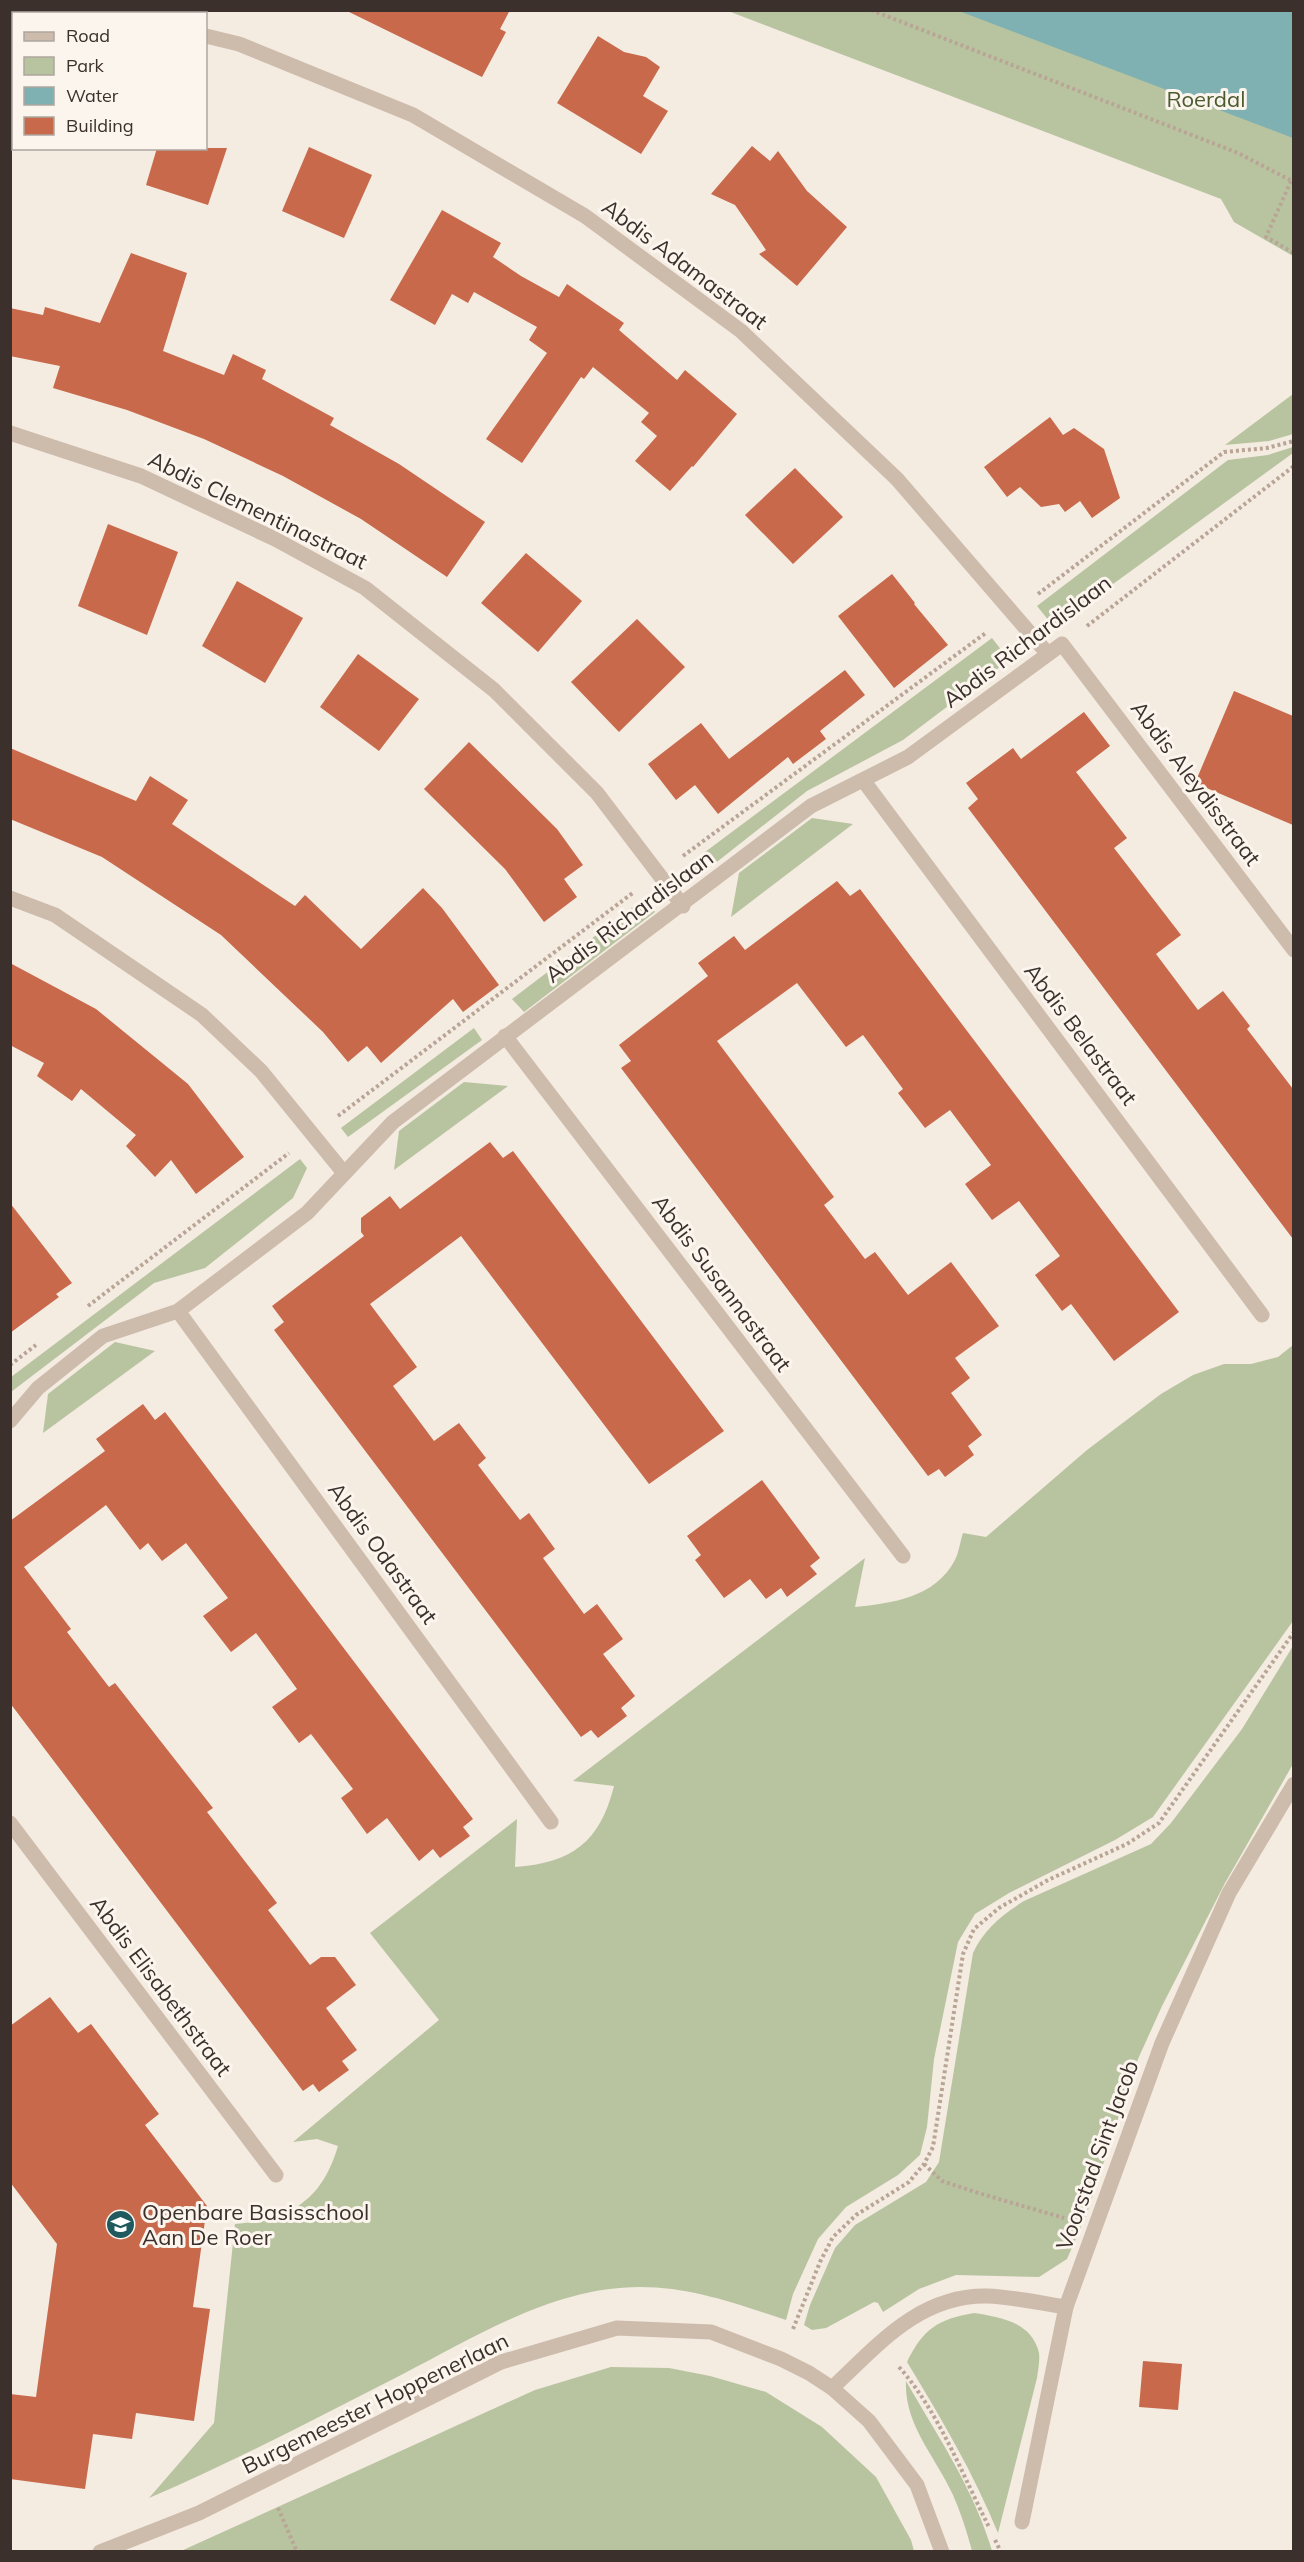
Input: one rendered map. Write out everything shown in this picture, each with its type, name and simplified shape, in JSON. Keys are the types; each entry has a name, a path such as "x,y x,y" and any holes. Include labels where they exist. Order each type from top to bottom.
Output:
{"street":[{"name":"Abdis Adamastraat","path":"207,36 239,44 413,115 595,223 741,331 897,478 1048,654"},
{"name":"Abdis Clementinastraat","path":"10,433 141,476 275,539 365,588 494,690 597,793 682,906"},
{"name":"Abdis Richardislaan","path":"10,1421 38,1388 103,1336 178,1311 307,1213 393,1122 504,1036 682,906 811,806 908,757 1062,644"},
{"name":"Abdis Aleydisstraat","path":"1062,644 1293,950"},
{"name":"Abdis Belastraat","path":"863,780 1262,1315"},
{"path":"10,897 56,915 202,1015 261,1071 344,1173"},
{"name":"Abdis Susannastraat","path":"504,1036 903,1556"},
{"name":"Abdis Odastraat","path":"178,1311 551,1822"},
{"name":"Voorstad Sint Jacob","path":"1022,2522 1066,2307 1162,2043 1229,1893 1293,1784"},
{"name":"Abdis Elisabethstraat","path":"10,1823 276,2175"},
{"path":"832,2388 895,2329 938,2303 986,2296 1066,2307"},
{"name":"Burgemeester Hoppenerlaan","path":"100,2552 200,2513 501,2362 617,2328 711,2332 781,2359"},
{"path":"781,2359 832,2388 869,2421 917,2485 942,2552"}],"path":[{"path":"871,10 1238,153 1292,181 1266,237 1293,253"},
{"name":"Abdis Richardislaan","path":"1062,644 1293,466"},
{"path":"781,2359 820,2262 833,2237 856,2215 909,2182 924,2164 933,2146 963,1954 974,1929 999,1908 1048,1880 1127,1844 1159,1823 1293,1632"},
{"path":"924,2164 942,2181 952,2185 1095,2226"},
{"path":"878,2345 916,2388 962,2471 1001,2552"},
{"path":"268,2480 297,2552"}],"green space":[{"name":"Roerdal","path":"728,11 1293,11 1293,256 1234,222 1221,199"},
{"path":"1293,394 1293,434 1269,441 1225,445"},
{"path":"1293,447 1293,453 1054,627 1037,606 1228,460 1268,455"},
{"path":"992,638 1009,660 903,740 807,791 699,876 689,864"},
{"path":"812,818 853,824 731,917 739,873"},
{"path":"645,898 655,912 524,1012 512,999"},
{"path":"474,1028 482,1040 348,1137 341,1128"},
{"path":"464,1082 508,1086 394,1170 399,1131"},
{"path":"300,1159 307,1168 293,1198 205,1268 154,1283 11,1392 11,1377"},
{"path":"115,1342 155,1351 43,1433 48,1394"},
{"path":"1293,1345 1293,1621 1153,1817 1115,1840 1009,1893 975,1914 958,1942 934,2059 927,2127 920,2155 898,2175 846,2207 818,2239 793,2294 786,2320 696,2293 678,2290 640,2287 608,2289 577,2295 517,2316 277,2438 149,2498 214,2423 235,2224 277,2217 289,2212 309,2198 329,2170 338,2146 317,2139 293,2142 439,2020 370,1933 517,1819 515,1867 553,1861 581,1846 601,1822 614,1786 573,1781 865,1558 855,1607 898,1600 924,1591 946,1573 955,1560 963,1533 986,1537 1087,1450 1161,1394 1193,1375 1224,1364 1251,1364 1278,1357"},
{"path":"1293,1646 1293,1764 1225,1883 1162,2006 1138,2059 1087,2213 1067,2259 1039,2277 956,2275 919,2289 883,2312 878,2303 874,2302 826,2328 812,2330 804,2325 810,2305 835,2248 855,2225 926,2182 939,2162 973,1953 977,1944 1001,1917 1024,1901 1151,1844 1171,1823 1242,1729"},
{"path":"974,2313 1014,2323 1030,2334 1039,2353 1037,2378 998,2533 967,2467 907,2362 919,2341 933,2327 961,2315"},
{"path":"611,2367 669,2368 710,2376 766,2392 822,2427 876,2477 911,2540 914,2551 181,2551 535,2390"},
{"path":"906,2381 965,2485 992,2551 972,2551 953,2495 922,2440 910,2412"}],"water":[{"path":"959,11 1293,11 1293,138"}],"building":[{"path":"345,10 510,10 500,29 506,32 482,77"},
{"path":"598,36 624,52 646,57 660,67 643,96 668,111 641,154 557,103"},
{"path":"752,146 770,161 778,151 807,191 847,227 797,286 759,254 766,250 735,205 711,194"},
{"path":"309,147 372,175 344,238 282,211"},
{"path":"227,148 208,205 146,185 156,150"},
{"path":"442,210 501,243 493,257 521,276 559,297 567,284 624,323 619,330 677,380 685,370 737,414 670,491 635,461 657,436 641,422 649,413 593,367 584,379 581,377 522,463 486,439 547,353 529,340 537,327 474,292 468,303 452,294 435,325 390,300"},
{"path":"131,253 187,273 163,351 224,375 233,354 266,370 262,379 334,418 330,425 399,464 485,522 447,577 361,519 283,476 204,439 127,410 53,388 60,366 10,356 10,308 43,315 45,307 100,323"},
{"path":"1050,417 1063,435 1074,428 1104,449 1120,498 1092,518 1080,501 1065,512 1059,504 1041,507 1020,487 1007,497 984,467"},
{"path":"795,468 843,517 793,564 745,515"},
{"path":"108,524 178,552 147,635 78,606"},
{"path":"526,553 582,601 538,652 481,603"},
{"path":"892,574 948,645 894,688 838,616"},
{"path":"237,581 303,618 265,683 202,646"},
{"path":"637,619 685,667 619,732 571,682"},
{"path":"358,654 419,699 379,751 320,707"},
{"path":"845,670 865,695 820,731 826,739 793,764 788,757 718,814 695,785 676,800 648,764 701,723 729,759"},
{"path":"1234,691 1293,716 1293,825 1195,783"},
{"path":"1084,712 1110,746 1076,772 1127,838 1114,848 1181,935 1156,954 1198,1010 1223,991 1250,1026 1247,1029 1293,1089 1293,1239 968,808 978,799 966,783 1013,748 1021,759"},
{"path":"469,742 557,829 583,865 564,879 577,897 544,922 505,869 424,789"},
{"path":"10,748 136,801 150,776 188,800 172,824 295,906 305,895 361,949 423,888 442,908 499,985 463,1012 453,999 381,1063 367,1046 348,1062 323,1032 221,935 102,857 10,819"},
{"path":"837,881 850,896 860,889 1179,1312 1114,1361 1071,1304 1062,1311 1035,1275 1060,1256 1019,1201 992,1220 965,1184 991,1165 950,1110 925,1128 898,1093 903,1089 863,1035 846,1047 797,983 717,1041 834,1197 824,1205 865,1259 875,1252 908,1295 951,1262 999,1326 955,1358 970,1378 951,1393 982,1435 968,1446 974,1455 945,1477 939,1469 928,1476 621,1068 631,1061 619,1045 708,976 698,963 734,936 745,950"},
{"path":"10,963 96,1009 188,1084 244,1157 196,1194 171,1160 155,1177 126,1146 136,1135 81,1089 72,1101 37,1076 44,1063 10,1045"},
{"path":"490,1142 503,1158 513,1151 724,1431 649,1484 461,1236 370,1304 417,1367 393,1386 434,1441 459,1423 486,1458 478,1465 520,1520 529,1513 555,1549 543,1558 584,1614 597,1604 623,1639 603,1654 635,1696 621,1708 627,1716 598,1738 591,1730 581,1737 274,1330 284,1322 272,1306 364,1236 361,1232 361,1218 390,1196 400,1209"},
{"path":"10,1203 72,1283 56,1294 59,1297 10,1333"},
{"path":"143,1404 155,1420 165,1412 473,1819 463,1827 470,1836 440,1858 433,1849 419,1861 387,1818 367,1834 341,1798 353,1789 311,1734 299,1743 272,1707 297,1689 256,1633 231,1652 203,1616 228,1598 186,1543 162,1561 148,1543 140,1550 106,1505 24,1567 71,1629 67,1632 109,1687 115,1683 213,1808 207,1812 277,1903 268,1910 310,1965 321,1957 335,1957 356,1985 326,2008 357,2050 342,2061 349,2070 319,2092 313,2084 303,2091 10,1703 10,1521 105,1451 96,1439"},
{"path":"762,1480 820,1558 810,1566 817,1574 787,1597 781,1588 766,1599 750,1579 724,1598 695,1560 701,1555 687,1536"},
{"path":"50,1997 78,2033 91,2024 159,2114 145,2125 207,2206 193,2307 210,2309 194,2421 136,2413 132,2439 93,2434 85,2489 10,2479 10,2394 36,2397 57,2244 10,2182 10,2026"},
{"path":"1143,2361 1182,2364 1178,2410 1139,2407"}],"place":[{"name":"Openbare Basisschool Aan De Roer","path":"121,2225"}]}
